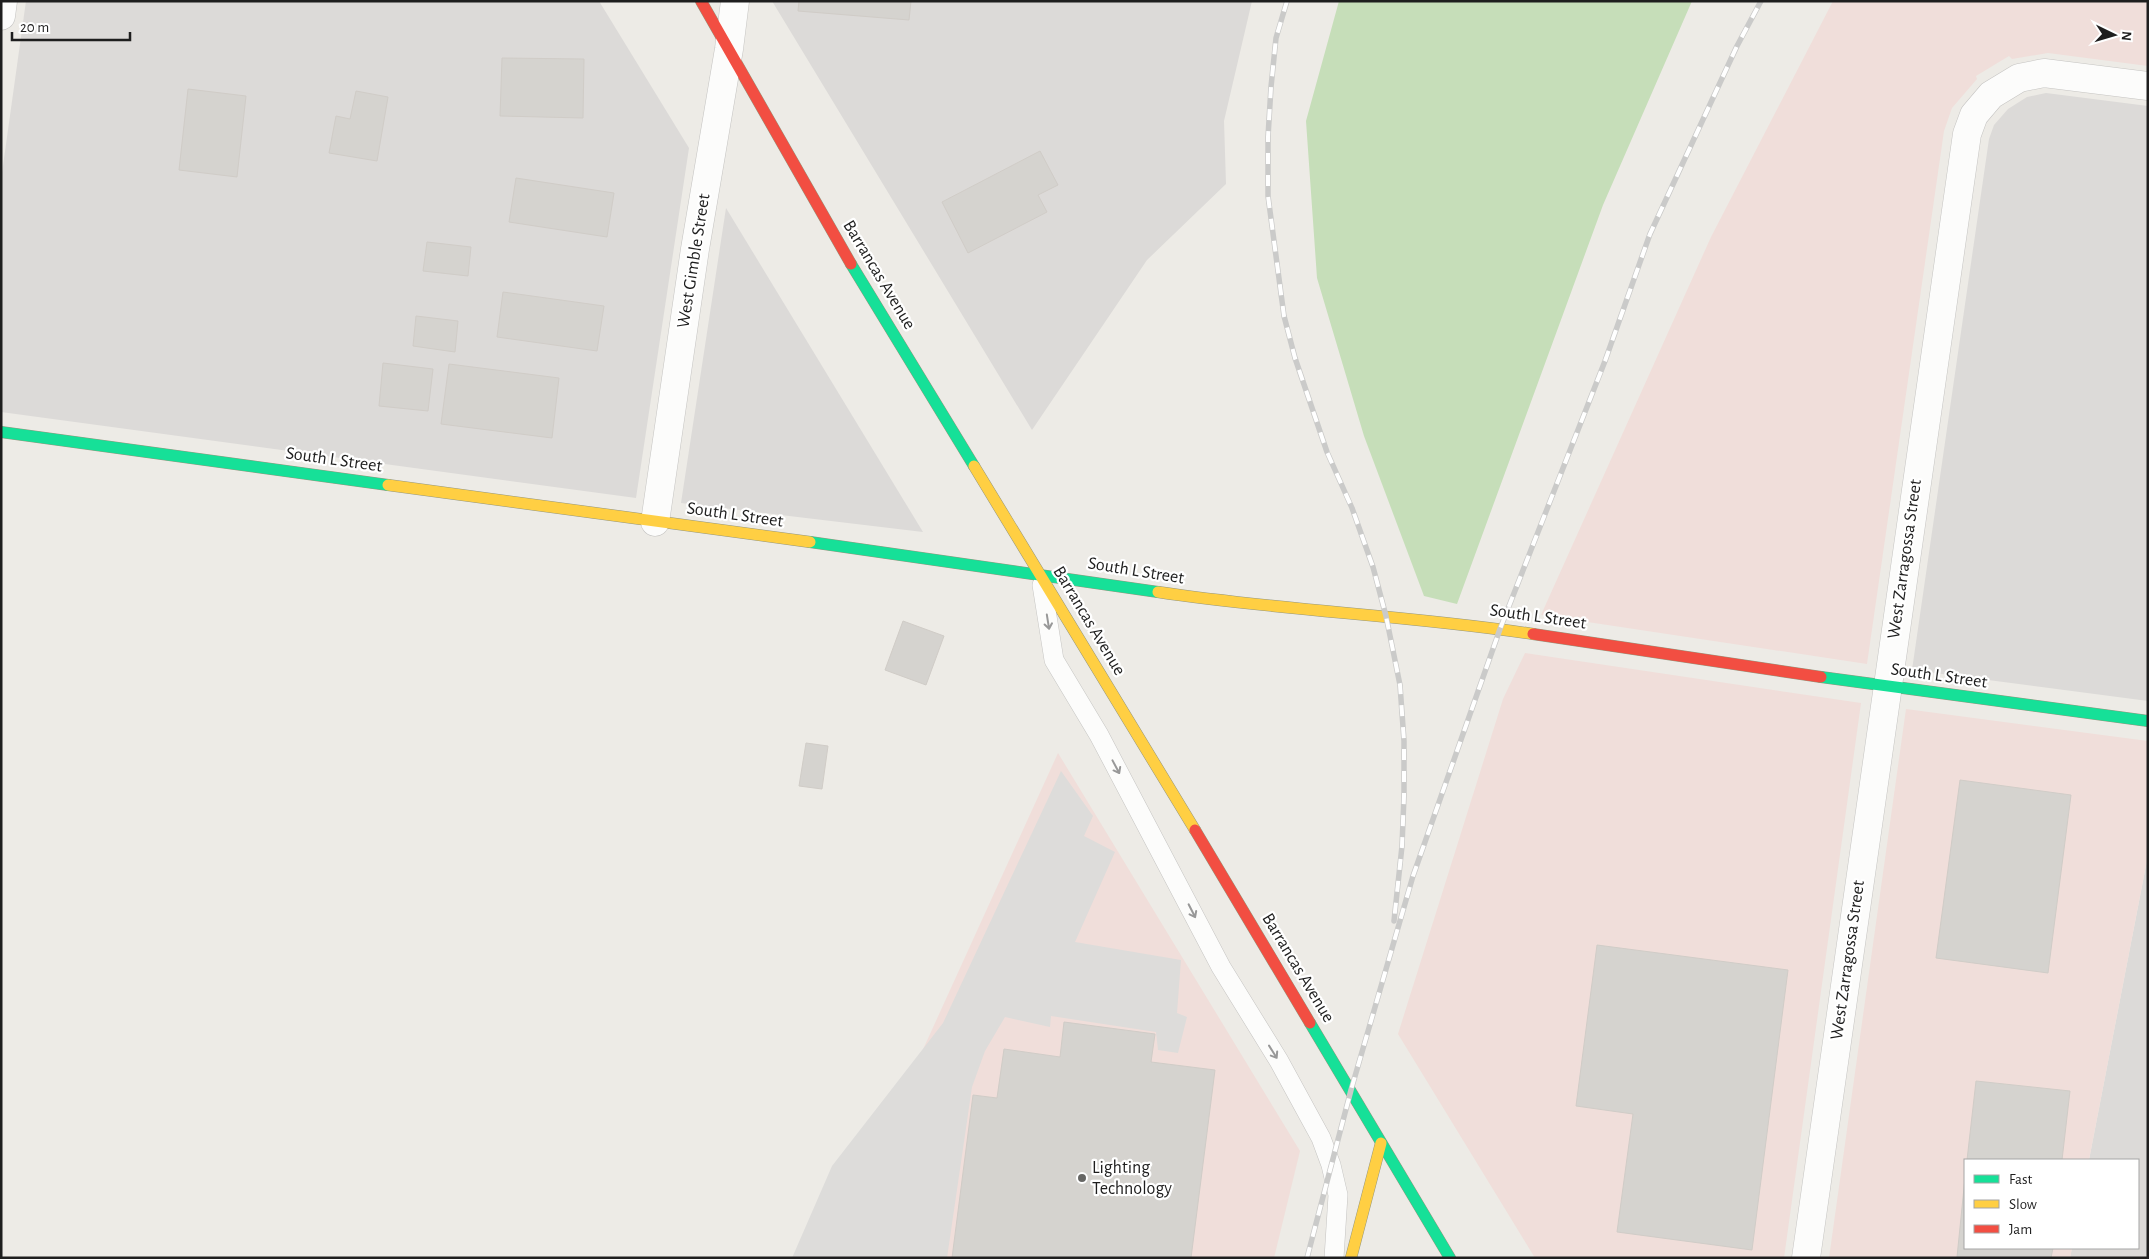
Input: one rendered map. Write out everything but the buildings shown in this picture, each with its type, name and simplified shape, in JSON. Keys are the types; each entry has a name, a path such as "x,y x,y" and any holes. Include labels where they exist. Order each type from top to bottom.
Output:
{"street":[{"path":"1,16 3,1"},
{"name":"Barrancas Avenue","path":"701,1 830,229 1041,574 1450,1258"},
{"name":"West Gimble Street","path":"655,522 695,249 729,49 735,1"},
{"name":"West Zarragossa Street","path":"1806,1258 1967,134 1974,115 1991,95 2018,78 2044,73 2148,86"},
{"name":"South L Street","path":"1,432 1041,574 1213,600 1500,629 1887,687 2148,721"},
{"path":"1351,1258 1381,1143"}],"lane":[{"path":"1041,574 1054,660 1099,735 1221,967 1279,1061 1321,1138 1331,1165 1338,1196 1334,1258"}],"shaded area":[{"path":"26,1 599,1 689,148 636,498 1,412 1,180"},
{"path":"772,1 1252,1 1224,121 1226,184 1147,260 1032,430"},
{"path":"1833,1 2148,1 2148,66 2048,53 2012,59 2009,56 1976,76 1977,79 1952,108 1944,131 1867,664 1541,615 1711,237"},
{"path":"2046,93 2148,106 2148,701 1912,670 1989,139 1994,125 2008,109 2027,97"},
{"path":"726,208 923,532 681,503"},
{"path":"1525,653 1861,703 1784,1258 1535,1258 1398,1034 1503,699"},
{"path":"1906,709 2148,741 2148,855 2089,1159 1964,1159 1964,1249 2072,1249 2070,1258 1829,1258"},
{"path":"1058,753 1300,1151 1274,1258 828,1258"},
{"path":"1061,771 1093,816 1084,836 1115,852 1075,942 1181,960 1177,1013 1187,1017 1178,1053 1158,1050 1156,1032 1051,1016 1050,1027 1005,1017 985,1051 972,1087 947,1258 792,1258 832,1166 943,1023"},
{"path":"2148,855 2148,1258 2070,1258 2072,1249 2139,1249 2139,1159 2089,1159"}],"green space":[{"path":"1339,1 1692,1 1603,205 1457,604 1424,596 1364,436 1317,278 1306,121"}],"railway":[{"path":"1287,1 1276,38 1271,87 1268,137 1268,196 1284,316 1295,358 1327,452 1352,508 1373,567 1386,616 1400,685 1404,741 1404,796 1402,846 1394,921"},
{"path":"1307,1258 1351,1090 1413,876 1500,629 1605,361 1650,234 1737,46 1761,1"}],"traffic: fast":[{"path":"851,264 974,466"},
{"path":"1,432 388,485"},
{"path":"810,542 1158,592"},
{"path":"1821,677 2148,721"},
{"path":"1310,1023 1450,1258"}],"traffic: slow":[{"path":"974,466 1195,830"},
{"path":"388,485 810,542"},
{"path":"1158,592 1252,604 1440,622 1533,634"},
{"path":"1351,1258 1381,1143"}],"traffic: jam":[{"path":"701,1 851,264"},
{"path":"1533,634 1821,677"},
{"path":"1195,830 1310,1023"}],"place":[{"name":"Lighting Technology","path":"1082,1178"}]}
